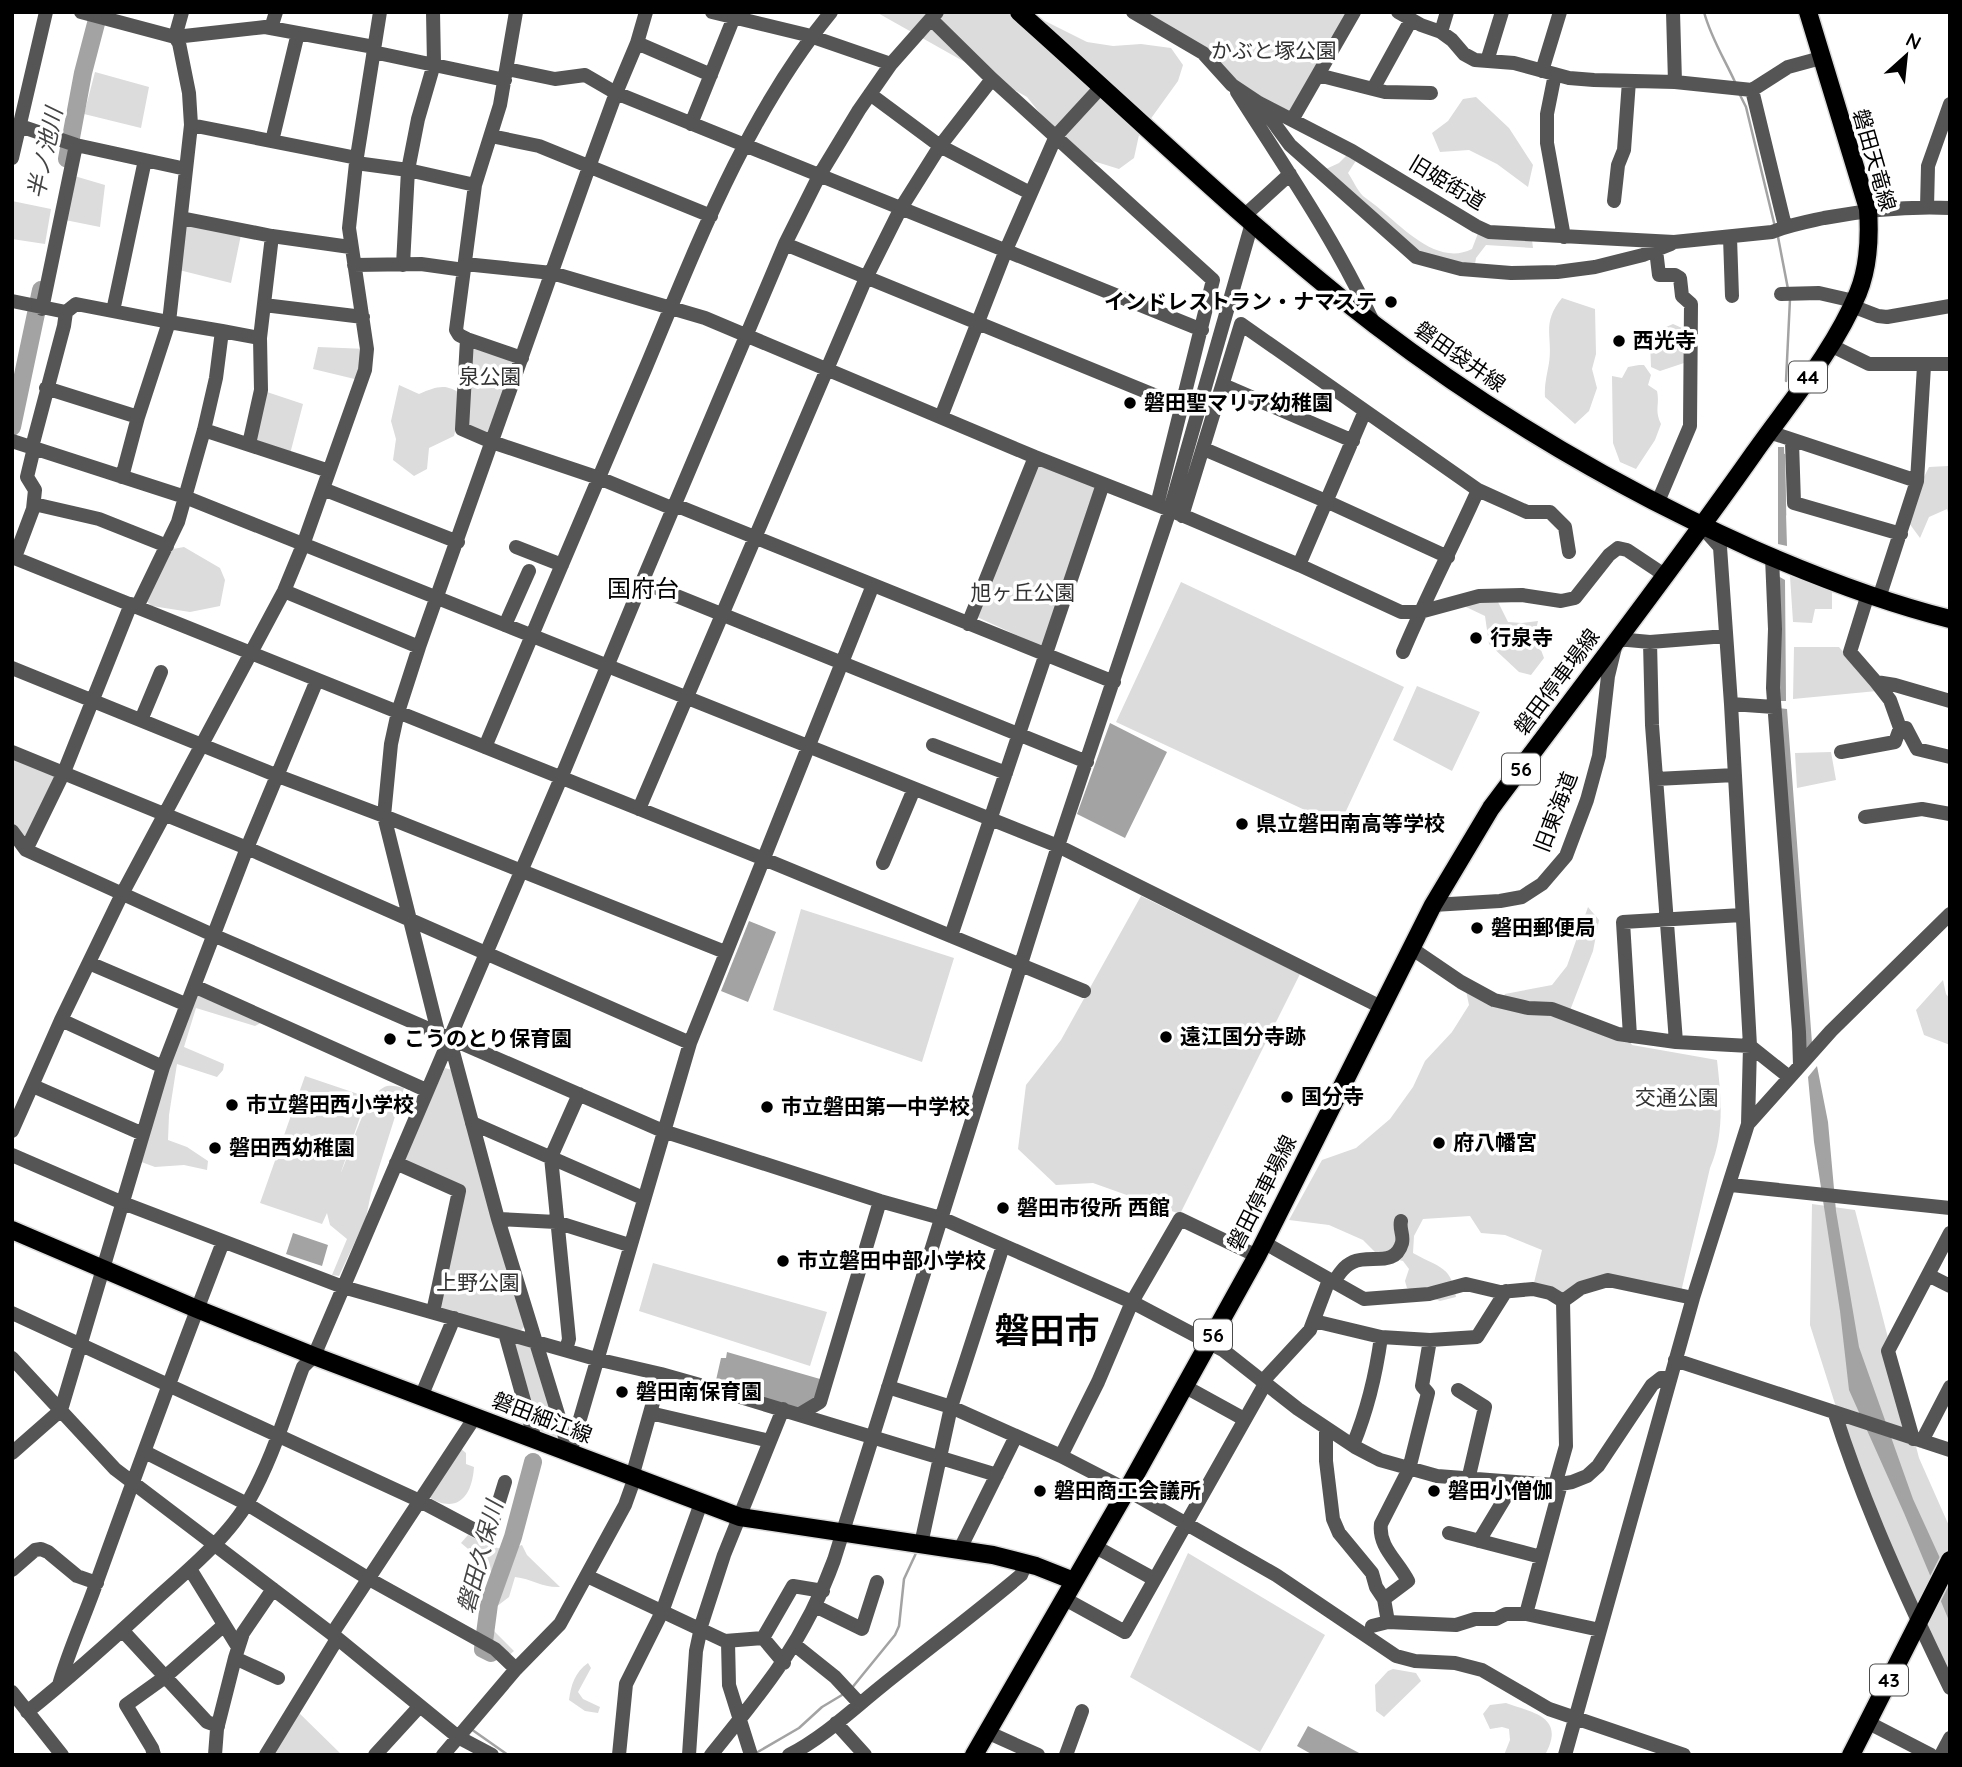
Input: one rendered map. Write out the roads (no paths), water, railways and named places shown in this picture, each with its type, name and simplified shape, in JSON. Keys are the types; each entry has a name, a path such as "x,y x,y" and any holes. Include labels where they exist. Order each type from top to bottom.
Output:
{"main road":[{"name":"磐田袋井線","path":"1019,12 1248,220 1373,323 1473,395 1537,435 1702,527 1874,596 1950,619"},
{"name":"磐田天竜線","path":"1702,527 1830,345 1853,304 1866,263 1868,209 1808,12"},
{"name":"磐田停車場線","path":"974,1755 1127,1490 1260,1249 1433,905 1491,808 1702,527"},
{"name":"磐田細江線","path":"12,1230 314,1356 740,1517 960,1549 1026,1563 1074,1581"},
{"name":"43","path":"1851,1755 1950,1560"}],"street":[{"path":"12,158 46,12"},
{"path":"81,12 105,15 175,37 271,28 434,64 555,79 585,75 616,93 691,124 1202,330"},
{"path":"122,477 169,322 191,125 190,93 179,43 175,37 182,12"},
{"path":"271,28 276,12"},
{"path":"12,1131 61,1020 122,894 284,591 363,381 367,359 349,228 356,161 380,12"},
{"path":"403,265 408,170 418,119 434,64 433,12"},
{"path":"516,12 506,74 475,185 456,330 467,339 522,358"},
{"path":"570,1453 408,919 384,816 391,744 398,712 419,647 646,12"},
{"path":"712,12 736,15 891,64"},
{"path":"485,747 671,308 744,145 811,37 831,12"},
{"name":"旧姫街道","path":"1133,12 1203,53 1232,85 1259,103 1352,152 1476,226 1504,234 1675,242 1778,229 1868,209"},
{"path":"1292,120 1354,12"},
{"path":"1441,32 1447,12"},
{"path":"1487,61 1502,12"},
{"path":"1560,12 1549,72 1547,143 1564,237"},
{"path":"1673,12 1675,82"},
{"path":"691,124 736,15"},
{"path":"27,1712 190,1569 247,1504 303,1367 314,1356 426,1090 444,1035 485,953 521,871 786,244 819,176 870,94 891,64 934,15 992,79 1213,280 1181,406 1170,510"},
{"path":"1373,89 1404,16 1441,32 1464,54 1475,60 1514,64 1594,80 1675,82 1752,90 1788,67 1821,58"},
{"path":"272,141 298,33"},
{"path":"637,43 711,75"},
{"path":"1318,75 1385,92 1431,93"},
{"path":"639,809 866,278 901,208 940,146 992,79"},
{"path":"1614,201 1618,165 1624,150 1629,81"},
{"path":"1232,85 1290,174 1361,296 1373,323"},
{"path":"940,417 1006,250 1056,136 1102,86"},
{"path":"1752,90 1778,229"},
{"path":"870,94 940,146 1030,193"},
{"path":"1259,103 1290,145 1416,257 1461,269 1511,273 1557,272 1595,267 1675,242"},
{"path":"1927,208 1928,166 1950,104"},
{"path":"191,125 475,185"},
{"path":"20,126 76,145 186,169"},
{"path":"491,135 539,146 711,216"},
{"path":"42,309 76,145"},
{"path":"113,311 145,160"},
{"path":"711,1755 784,1663 823,1591 1058,846 1170,510 1248,220 1290,174"},
{"path":"1868,209 1950,208"},
{"path":"181,218 272,236 350,247"},
{"path":"249,444 261,390 260,338 272,236"},
{"path":"1730,237 1732,296"},
{"path":"786,244 1181,406"},
{"path":"1656,250 1659,275 1675,275 1680,278 1682,296 1691,304 1690,426 1657,503"},
{"path":"354,265 421,264 552,273 705,318 1035,457 1170,510 1401,612 1420,612 1479,596 1522,595 1561,601 1575,598 1609,555 1618,548 1627,550 1666,576"},
{"path":"1781,294 1819,293 1887,317 1950,306"},
{"path":"12,302 66,312"},
{"path":"260,338 76,304 66,312 27,477 35,490 34,504 13,557 764,859 1084,991"},
{"path":"264,305 363,317"},
{"path":"1170,510 1203,449 1241,324 1478,489 1527,512 1550,513 1565,527 1569,552"},
{"path":"26,850 64,772 134,606 167,546 185,497 204,430 216,378 222,331"},
{"path":"467,339 462,429 755,536 1114,682"},
{"path":"1830,345 1869,364 1950,364"},
{"path":"1840,752 1895,742 1900,728 1890,700 1850,652 1901,534 1917,481 1924,366"},
{"path":"1223,385 1353,440"},
{"path":"46,388 138,417"},
{"path":"1299,565 1365,411"},
{"path":"204,430 329,471"},
{"path":"1769,432 1792,442 1917,481"},
{"path":"12,441 185,497 1058,846 1381,1007"},
{"path":"1792,442 1794,503 1901,534"},
{"path":"1203,449 1448,557"},
{"path":"968,624 1035,457"},
{"path":"951,936 1103,484"},
{"path":"323,489 458,542"},
{"path":"1403,652 1478,489"},
{"path":"34,504 99,519 167,546"},
{"path":"1565,1755 1693,1297 1731,1185 1748,1124 1750,1046 1720,547 1702,527"},
{"path":"516,547 562,565"},
{"path":"1772,557 1774,708 1801,1063"},
{"path":"505,625 529,571"},
{"path":"642,582 1087,762"},
{"path":"570,1453 690,1043 873,585"},
{"path":"284,591 419,647"},
{"path":"1617,639 1650,642 1726,636"},
{"name":"旧東海道","path":"1433,905 1522,897 1542,884 1566,856 1587,800 1599,756 1608,676 1617,639"},
{"path":"1650,642 1652,725 1676,1042"},
{"path":"12,668 725,952"},
{"path":"141,720 161,672"},
{"path":"12,1454 61,1410 163,1067 185,1004 317,680"},
{"path":"1876,682 1950,701"},
{"path":"1731,704 1774,708"},
{"path":"1900,728 1906,728 1917,749 1950,757"},
{"path":"933,745 1006,773"},
{"path":"12,752 247,848 690,1043"},
{"path":"1656,779 1735,775"},
{"path":"883,863 914,789"},
{"path":"1865,817 1922,809 1950,814"},
{"path":"12,831 26,850 663,1131 941,1218 1132,1302 1223,1350 1263,1383 1326,1428 1380,1460 1437,1476 1468,1480 1558,1484 1572,1482 1587,1476 1598,1466 1652,1385 1661,1378 1670,1378"},
{"path":"1748,1124 1801,1063 1950,914"},
{"path":"1630,1036 1623,922 1742,915"},
{"path":"1412,948 1461,982 1494,1000 1528,1008 1552,1009 1618,1034 1676,1042 1750,1046 1789,1077"},
{"path":"89,963 185,1004"},
{"path":"194,986 426,1090"},
{"path":"61,1020 163,1067"},
{"path":"33,1086 143,1134"},
{"path":"566,1350 569,1339 551,1157 579,1094"},
{"path":"472,1124 643,1198"},
{"path":"12,1155 123,1203 343,1287 596,1359 662,1374 996,1475"},
{"path":"396,1163 459,1191 433,1312"},
{"path":"1731,1185 1950,1208"},
{"path":"800,1414 820,1402 880,1201"},
{"path":"498,1219 556,1222 629,1245"},
{"path":"1062,1456 1098,1382 1132,1302 1180,1219 1260,1249 1332,1281 1364,1299 1429,1294 1466,1284 1506,1291 1533,1289 1550,1293 1563,1301"},
{"path":"1065,1599 1125,1632 1263,1383 1310,1330 1332,1281 1350,1263 1368,1259 1383,1260 1396,1253 1402,1241 1401,1221"},
{"path":"1912,1438 1888,1351 1950,1233"},
{"path":"59,1686 68,1653 97,1583 223,1242"},
{"path":"921,1544 951,1406 1003,1246"},
{"path":"1928,1275 1950,1286"},
{"path":"1563,1301 1581,1288 1608,1280 1693,1297"},
{"path":"1314,1321 1381,1337 1430,1340 1478,1337 1506,1291"},
{"path":"1526,1614 1566,1446 1563,1301"},
{"path":"12,1313 420,1501 488,1537 505,1482"},
{"path":"421,1397 454,1318"},
{"path":"505,1333 536,1440"},
{"path":"1353,1445 1370,1395 1381,1337"},
{"path":"1384,1600 1408,1581 1402,1568 1386,1549 1380,1534 1381,1524 1409,1469 1428,1393 1422,1386 1430,1340"},
{"path":"12,1358 115,1469 334,1637 458,1738 492,1755"},
{"path":"1675,1360 1836,1415 1950,1450"},
{"path":"443,1755 516,1669 560,1624 625,1505 662,1374"},
{"path":"1184,1386 1244,1419"},
{"path":"888,1387 951,1406 1062,1456 1127,1490 1303,1592 1396,1656 1415,1661 1455,1663 1482,1670 1549,1709 1684,1755"},
{"path":"1912,1438 1950,1387"},
{"path":"1458,1390 1485,1407 1468,1480"},
{"path":"689,1755 693,1678 701,1630 724,1555 783,1409"},
{"path":"650,1413 770,1441"},
{"path":"1836,1415 1855,1469 1918,1622 1950,1688"},
{"path":"266,1755 369,1579 475,1417"},
{"path":"1326,1428 1326,1461 1333,1519 1339,1533 1372,1573 1384,1600 1388,1622"},
{"path":"960,1549 1016,1436"},
{"path":"145,1452 247,1504 369,1579 495,1650 516,1669"},
{"path":"1479,1541 1514,1483"},
{"path":"620,1755 626,1684 662,1612 701,1503"},
{"path":"1449,1534 1541,1557"},
{"path":"1094,1546 1154,1579"},
{"path":"12,1570 35,1550 41,1549 77,1576 97,1583"},
{"path":"789,1755 811,1743 950,1634 1021,1575 1026,1563"},
{"path":"190,1569 224,1625 236,1653 278,1678"},
{"path":"587,1576 727,1642 763,1638"},
{"path":"815,1606 862,1629 877,1582"},
{"path":"763,1638 793,1586 823,1591"},
{"path":"215,1755 218,1726 243,1633 273,1590"},
{"path":"1372,1626 1388,1622 1456,1625 1475,1619 1496,1619 1506,1614 1526,1614 1600,1630"},
{"path":"154,1755 126,1705 165,1677 224,1625"},
{"path":"122,1630 207,1722 218,1726"},
{"path":"763,1638 784,1663"},
{"path":"727,1642 729,1685 751,1755"},
{"path":"795,1645 835,1677 860,1704"},
{"path":"14,1697 62,1755"},
{"path":"375,1755 419,1707"},
{"path":"1066,1755 1082,1711"},
{"path":"1867,1722 1931,1755"},
{"path":"836,1723 865,1755"},
{"path":"987,1732 1038,1755"},
{"path":"1941,1755 1950,1738"}],"waterway":[{"name":"半ノ池川","path":"67,159 83,73 99,12"},
{"path":"1704,12 1735,82"},
{"path":"1740,95 1746,107 1775,227"},
{"path":"1778,237 1788,289"},
{"name":"半ノ池川","path":"12,427 41,290"},
{"path":"1786,381 1790,299"},
{"path":"1784,455 1785,515"},
{"name":"磐田久保川","path":"491,1653 483,1649 489,1604 513,1537 533,1462"},
{"path":"851,1689 895,1635 899,1626 904,1579 917,1551"},
{"path":"756,1753 799,1728 822,1707 842,1695"},
{"path":"471,1729 508,1755"}],"place":[{"name":"インドレストラン・ナマステ","path":"1391,302"},
{"name":"西光寺","path":"1619,341"},
{"name":"磐田聖マリア幼稚園","path":"1130,403"},
{"name":"行泉寺","path":"1476,638"},
{"name":"県立磐田南高等学校","path":"1242,824"},
{"name":"磐田郵便局","path":"1477,928"},
{"name":"遠江国分寺跡","path":"1166,1037"},
{"name":"こうのとり保育園","path":"390,1039"},
{"name":"国分寺","path":"1287,1097"},
{"name":"市立磐田西小学校","path":"232,1105"},
{"name":"市立磐田第一中学校","path":"767,1107"},
{"name":"府八幡宮","path":"1439,1143"},
{"name":"磐田西幼稚園","path":"215,1148"},
{"name":"磐田市役所 西館","path":"1003,1208"},
{"name":"市立磐田中部小学校","path":"783,1261"},
{"name":"磐田南保育園","path":"622,1392"},
{"name":"磐田商工会議所","path":"1040,1491"},
{"name":"磐田小僧伽","path":"1434,1491"}],"district":[{"name":"国府台","path":"643,589"},
{"name":"磐田市","path":"1047,1331"}],"park label":[{"name":"かぶと塚公園","path":"1274,51"},
{"name":"泉公園","path":"490,377"},
{"name":"旭ヶ丘公園","path":"1023,593"},
{"name":"交通公園","path":"1677,1098"},
{"name":"上野公園","path":"478,1283"}]}
